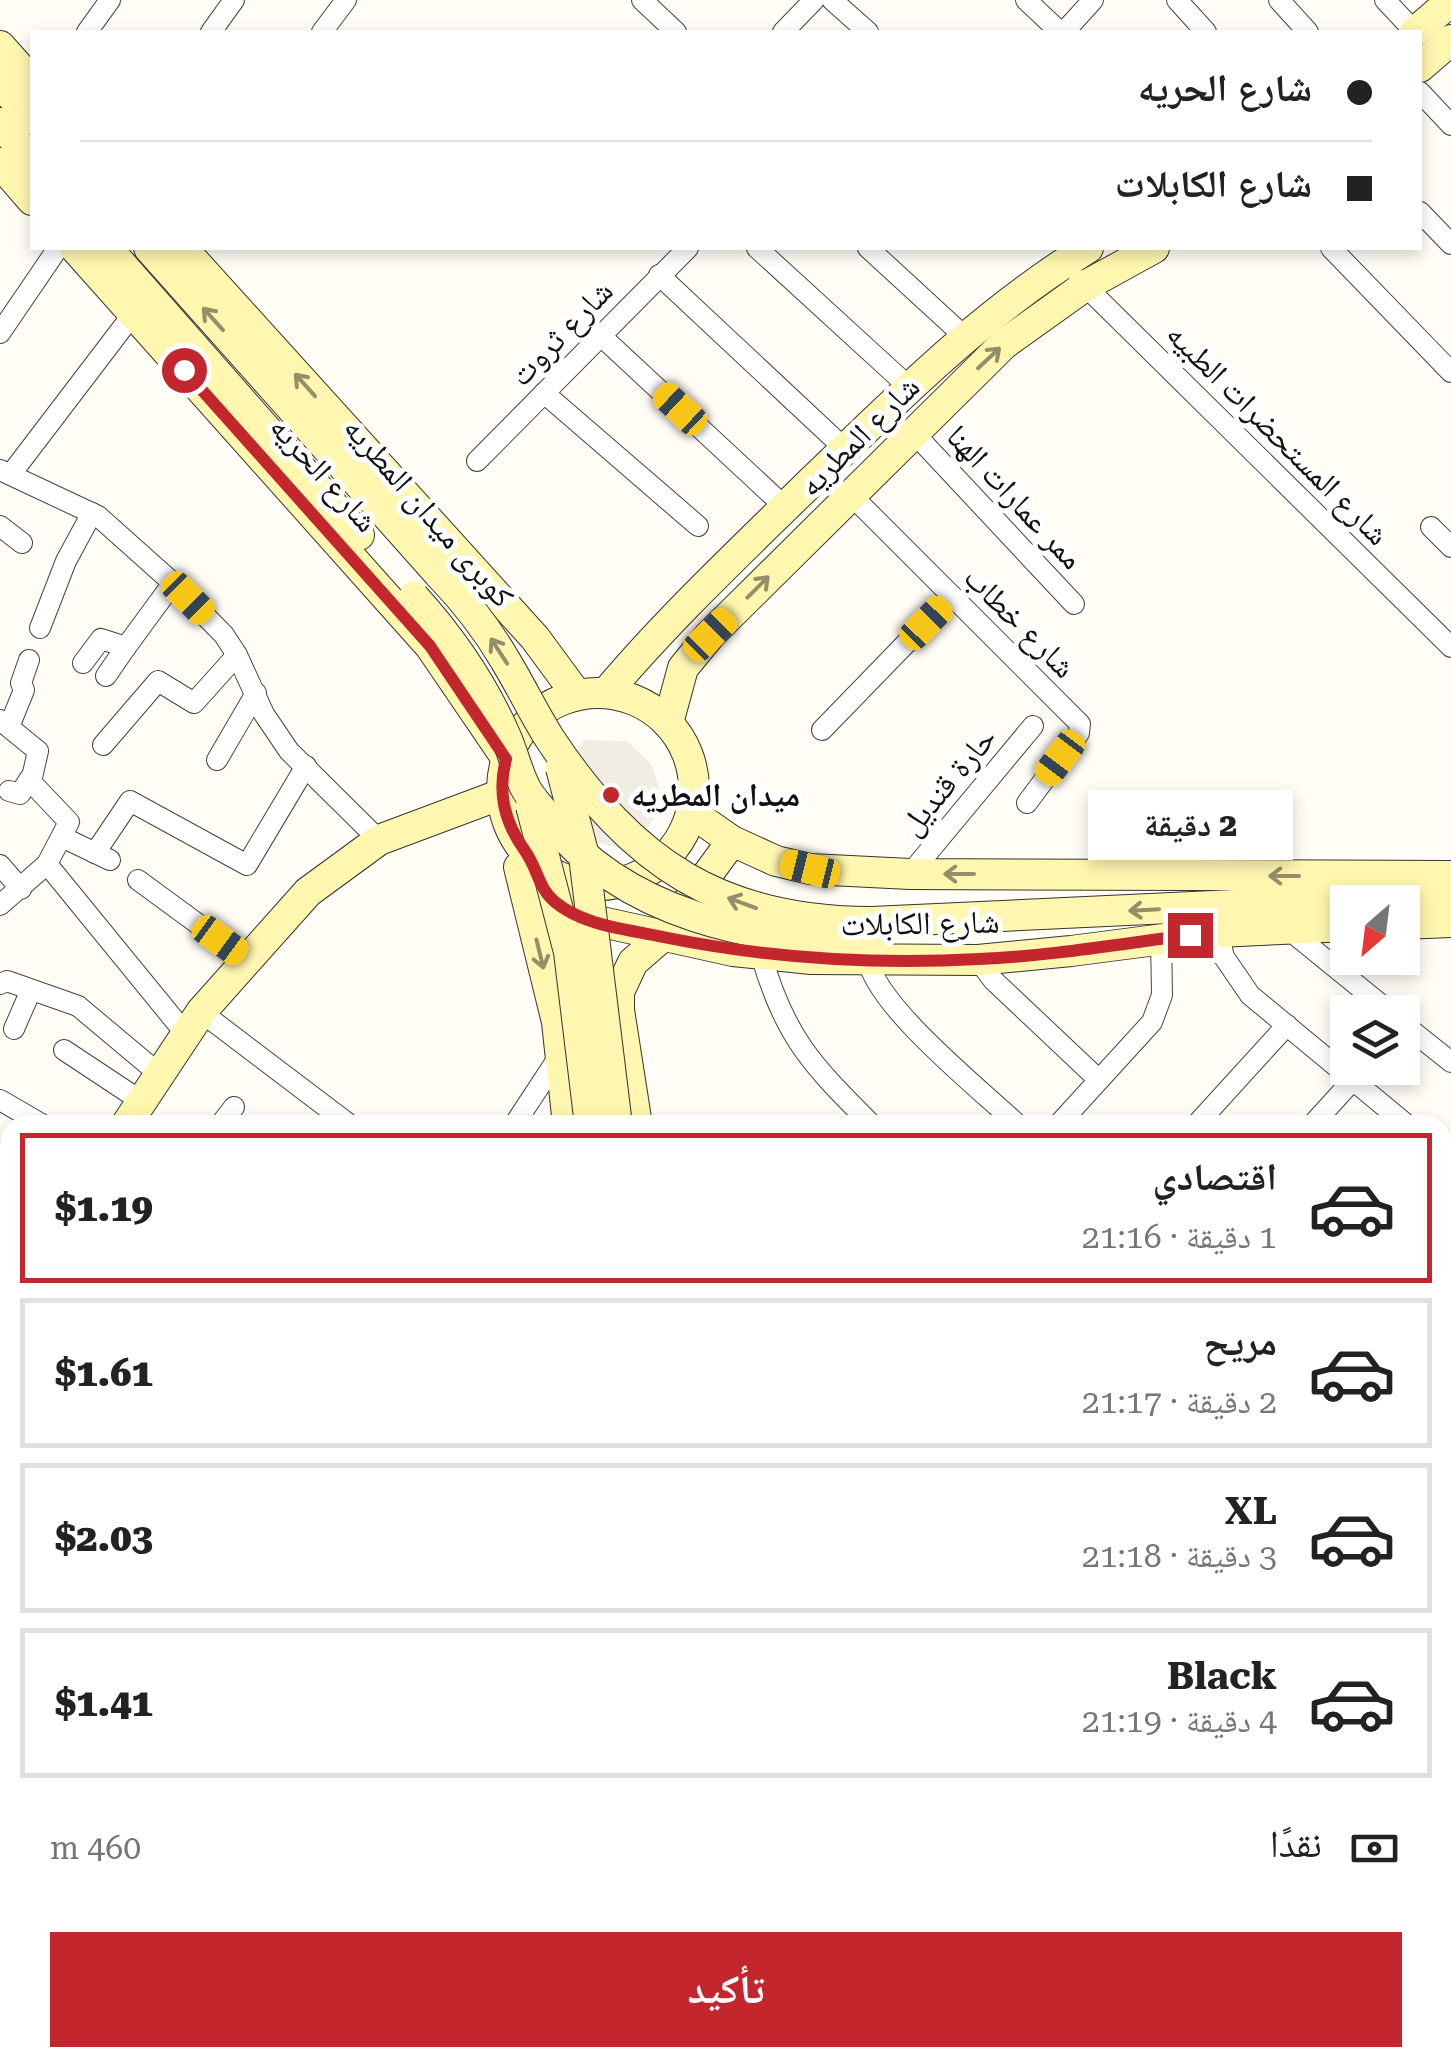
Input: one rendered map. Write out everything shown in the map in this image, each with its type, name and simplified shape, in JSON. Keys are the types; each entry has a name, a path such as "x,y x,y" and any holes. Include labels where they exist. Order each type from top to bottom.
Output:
{"main road":[{"path":"1417,30 1451,2"},
{"path":"1422,65 1451,40"},
{"path":"0,46 30,80"},
{"path":"0,83 30,117"},
{"path":"0,123 16,179"},
{"name":"شارع الحريه","path":"77,250 132,314 413,611 430,646 506,759"},
{"name":"كوبرى ميدان المطريه","path":"110,250 413,611 459,650 507,738 514,792 585,858 620,882 665,906 736,929 825,942 1070,934 1149,940"},
{"name":"كوبرى ميدان المطريه","path":"150,250 470,607 550,738 596,803 678,874 735,901 871,942 1451,895"},
{"name":"شارع الحريه","path":"184,250 475,574 591,694"},
{"name":"شارع المطريه","path":"668,722 684,668 710,635 912,432 1004,344 1085,286 1150,250"},
{"name":"شارع المطريه","path":"591,694 964,337 1075,256"},
{"path":"413,611 440,635 466,624 479,600 475,574"},
{"path":"684,608 685,623 696,633 710,635"},
{"path":"528,855 540,866 568,880 614,884 658,865 679,842 695,798 692,765 668,722 640,702 591,694 550,705 528,722 506,759 514,792 548,861 569,952 589,1115"},
{"path":"550,738 570,796 584,856 616,1115"},
{"path":"514,792 509,825 557,1022 567,1115"},
{"path":"139,1115 158,1073 193,1023 308,892 379,840 514,792"},
{"name":"شارع الكابلات","path":"692,814 732,841 776,860 810,869 910,874 1451,876"},
{"name":"شارع الكابلات","path":"509,825 528,855 540,885 568,911 591,921 761,954 871,942 978,960 1218,932 1330,927"},
{"path":"636,1115 620,1010 619,992 625,974 662,936 732,841"},
{"path":"557,1022 570,1000 586,993 602,996 620,1010"}],"street":[{"path":"88,30 110,0"},
{"path":"212,30 234,0"},
{"path":"642,0 674,30"},
{"path":"786,30 814,0"},
{"path":"832,0 866,30"},
{"path":"1026,0 1060,30"},
{"path":"1064,30 1093,0"},
{"path":"1177,0 1204,30"},
{"path":"1279,0 1306,30"},
{"path":"1385,0 1413,30"},
{"path":"323,30 335,4"},
{"path":"1422,94 1451,126"},
{"path":"1422,214 1451,244"},
{"path":"0,333 57,250"},
{"name":"شارع ثروت","path":"477,461 686,250"},
{"path":"759,250 909,387"},
{"path":"870,250 964,337"},
{"path":"1333,250 1451,372"},
{"name":"شارع المستحضرات الطبيه","path":"1075,256 1085,286 1446,634"},
{"path":"660,275 845,449"},
{"path":"132,314 5,472 92,512 174,583 224,635 276,733 379,840"},
{"path":"600,335 785,507"},
{"path":"544,392 698,526"},
{"name":"ممر عمارات الهنا","path":"912,432 1074,604"},
{"name":"شارع خطاب","path":"850,494 1080,724 1079,733 1026,803"},
{"path":"40,628 66,561 92,512"},
{"path":"0,526 22,543"},
{"path":"1430,527 1451,546"},
{"path":"106,676 174,583"},
{"path":"822,730 952,596"},
{"path":"83,663 101,639 126,648"},
{"path":"103,745 158,681 194,703 237,655"},
{"path":"9,791 20,794 38,752 5,723 24,690 21,683 29,660"},
{"path":"217,760 256,693"},
{"name":"حارة قنديل","path":"910,874 1033,726"},
{"path":"62,836 102,856 130,800 247,865 306,766"},
{"path":"0,905 47,864 68,820 30,778"},
{"path":"47,864 193,1023 335,1115"},
{"path":"0,866 21,889"},
{"path":"138,880 247,960"},
{"path":"1288,929 1369,995"},
{"path":"1218,932 1224,958 1250,994 1330,1062"},
{"path":"1067,1115 1152,1022 1160,1007 1164,984 1149,940"},
{"path":"871,942 871,976 892,1006 1007,1115"},
{"path":"761,954 778,1007 802,1049 862,1115"},
{"path":"978,960 993,980 1099,1080"},
{"path":"0,984 7,981 84,1010 158,1073"},
{"path":"14,1029 31,990"},
{"path":"1205,1115 1286,1025"},
{"path":"1420,1037 1451,1062"},
{"path":"64,1050 139,1115"},
{"path":"521,1115 560,1055"},
{"path":"1321,1115 1348,1085"},
{"path":"1358,1085 1395,1115"},
{"path":"0,1100 26,1115"},
{"path":"228,1115 234,1108"}],"shaded area":[{"name":"ميدان المطريه","path":"585,740 627,741 652,765 660,810 637,842 619,848 592,841 557,776"}],"place":[{"name":"ميدان المطريه","path":"611,795"}],"route":[{"path":"184,370 430,646 506,759 502,794 509,825 528,855 540,885 568,911 591,921 732,951 811,959 978,960 1190,935"}]}
